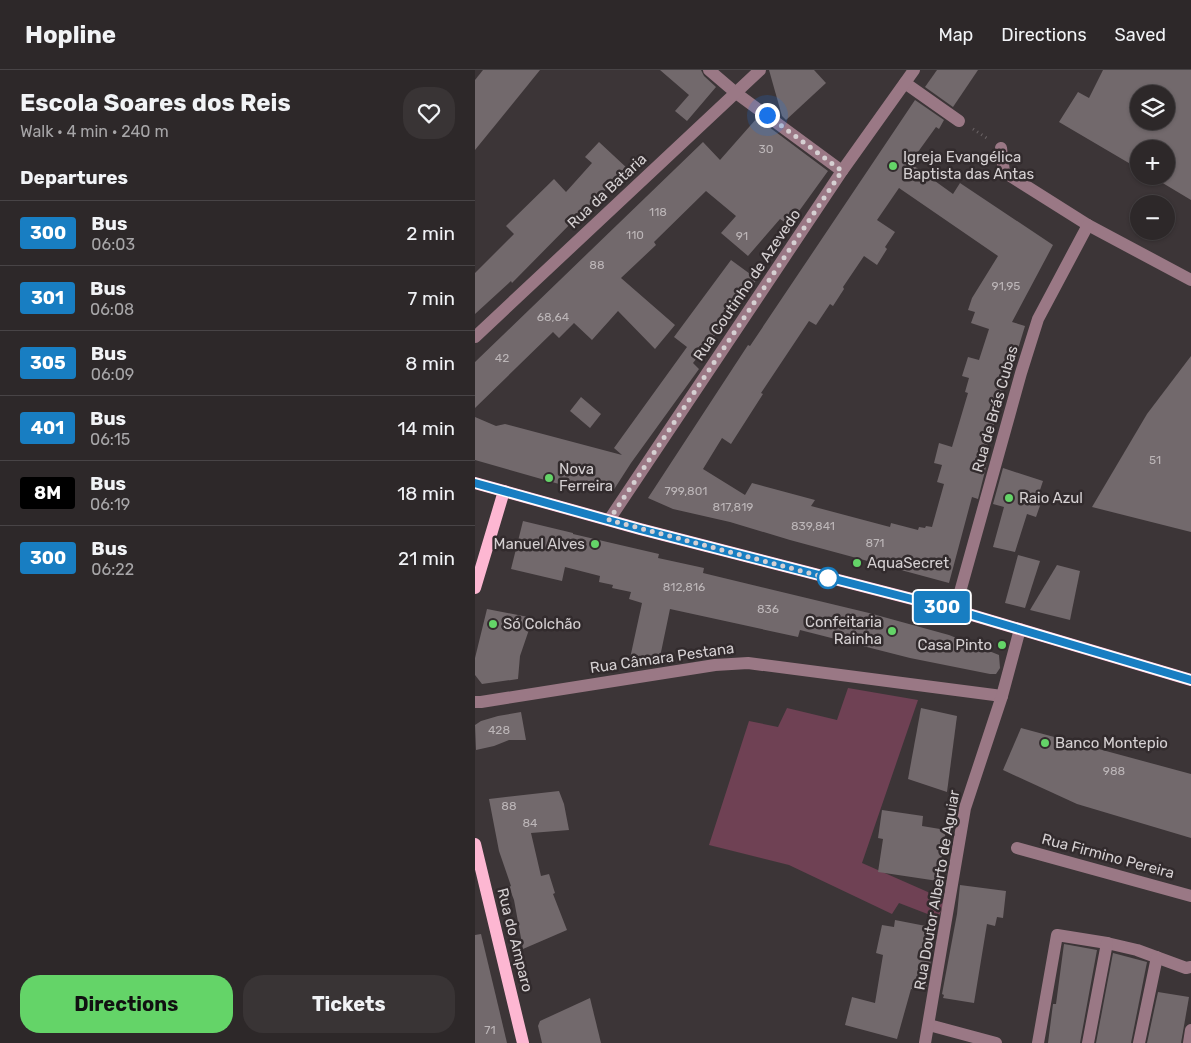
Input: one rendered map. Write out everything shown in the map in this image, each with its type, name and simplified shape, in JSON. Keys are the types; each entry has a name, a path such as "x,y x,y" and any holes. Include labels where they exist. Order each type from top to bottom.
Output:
{"main road":[{"path":"475,483 955,610 1191,680"},
{"path":"475,588 504,491"},
{"name":"Rua do Amparo","path":"475,844 523,1043"}],"street":[{"path":"709,70 842,171"},
{"name":"Rua da Bataria","path":"475,337 761,70"},
{"name":"Rua Coutinho de Azevedo","path":"609,520 842,171 913,70"},
{"path":"905,83 959,121"},
{"path":"1001,148 1004,172 1088,224 1191,280"},
{"name":"Rua de Brás Cubas","path":"955,610 1021,373 1038,319 1088,224"},
{"name":"Rua Doutor Alberto de Aguiar","path":"925,1043 965,808 1002,696 1020,629"},
{"name":"Rua Câmara Pestana","path":"475,702 715,665 749,663 1002,696"},
{"name":"Rua Firmino Pereira","path":"1017,848 1191,896"},
{"path":"1038,1043 1057,935 1107,943 1157,957 1186,968 1191,967"},
{"path":"1088,1043 1107,943"},
{"path":"1139,1043 1157,957"},
{"path":"929,1025 996,1043"},
{"path":"1189,1043 1191,1030"}],"path":[{"path":"959,121 1001,148"}],"shaded area":[{"path":"848,688 918,700 862,863 946,900 938,918 899,903 892,914 789,865 709,845 749,721 778,727 787,708 837,720"}],"building":[{"path":"483,70 540,70 475,150 475,80"},
{"path":"660,70 701,70 704,76 716,87 687,121 675,111 689,95"},
{"path":"769,70 814,70 826,83 786,120 782,116"},
{"path":"937,70 978,70 953,107 925,87"},
{"path":"1103,70 1191,70 1191,200 1166,185 1175,185 1175,140 1130,140 1130,164 1059,122 1078,92 1089,98"},
{"path":"915,100 944,120 939,129 936,127 910,163 953,194 960,183 1053,245 1012,322 1025,326 1014,362 1012,361 983,462 987,463 978,499 972,497 949,583 730,522 673,509 648,498 748,345 750,346","holes":["899,188 998,256 972,298 968,310 975,312 971,323 989,329 979,360 968,357 962,376 969,378 965,392 968,393 952,447 939,443 934,463 942,465 937,482 944,484 932,527 919,527 918,530 891,523 890,527 811,506 815,500 752,483 745,495 703,469 722,438 731,444 763,394 761,393 809,321 816,325 830,304 833,306 844,289 843,287 864,256 877,265 887,249 885,247 895,232 877,220"]},
{"path":"757,118 828,171 789,225 780,219 748,256 721,233 736,216 706,191 654,242 656,245 621,278 675,325 655,349 618,311 592,340 574,323 559,338 553,332 475,408 475,362 703,142 720,160"},
{"path":"599,142 628,169 582,212 512,283 511,281 475,314 475,273 514,234 506,226 554,179 566,192 592,163 585,157"},
{"path":"731,260 757,279 693,363 699,369 613,491 560,480 559,484 475,460 475,417 496,426 505,424 622,455 614,448 687,347 674,337"},
{"path":"1191,356 1191,532 1092,507 1147,414"},
{"path":"581,397 601,414 590,428 570,411"},
{"path":"1003,468 1043,481 1037,499 1042,500 1036,517 1027,514 1015,552 993,547 1004,507 993,504"},
{"path":"523,521 659,554 658,558 704,568 703,573 869,613 949,635 999,655 1000,668 996,674 990,674 910,658 800,630 798,637 670,609 660,657 629,663 642,603 629,599 631,592 612,588 613,585 599,582 600,576 565,567 562,581 511,569"},
{"path":"1018,555 1040,561 1025,608 1005,603"},
{"path":"1057,565 1080,571 1070,620 1030,610"},
{"path":"487,609 533,618 520,656 518,679 482,684 475,675 475,658"},
{"path":"921,708 957,716 947,792 908,779"},
{"path":"521,712 526,740 509,740 476,750 475,725 481,721 498,716"},
{"path":"1021,728 1191,774 1191,838 1077,804 1003,770"},
{"path":"559,791 564,804 569,830 531,833 541,876 549,874 555,893 553,894 567,930 523,949 514,900 509,887 511,886 499,851 489,799"},
{"path":"882,810 923,816 922,826 946,830 938,881 878,872 883,839 878,838"},
{"path":"960,885 1006,891 1003,918 997,917 995,926 987,924 974,1003 943,998 944,995 942,994 957,914"},
{"path":"895,920 936,928 926,991 911,989 897,1039 845,1025 852,997 875,1003 883,955 876,953 882,925 894,927"},
{"path":"481,934 507,1043 475,1043 475,935"},
{"path":"1064,944 1097,950 1080,1043 1048,1043 1053,1004 1056,1004"},
{"path":"1113,953 1147,962 1131,1043 1096,1043"},
{"path":"1158,992 1189,997 1181,1043 1147,1043"},
{"path":"590,998 601,1043 542,1043 538,1026 540,1021"}],"bus line":[{"name":"300","path":"475,483 640,529 955,610 1191,680"}],"place":[{"name":"Igreja Evangélica Baptista das Antas","path":"893,166"},
{"name":"Nova Ferreira","path":"549,478"},
{"name":"Raio Azul","path":"1009,498"},
{"name":"Manuel Alves","path":"595,544"},
{"name":"AquaSecret","path":"857,563"},
{"name":"Só Colchão","path":"493,624"},
{"name":"Confeitaria Rainha","path":"892,631"},
{"name":"Casa Pinto","path":"1002,645"},
{"name":"Banco Montepio","path":"1045,743"}],"route":[{"path":"767,115 842,171 609,520 828,578"}]}
